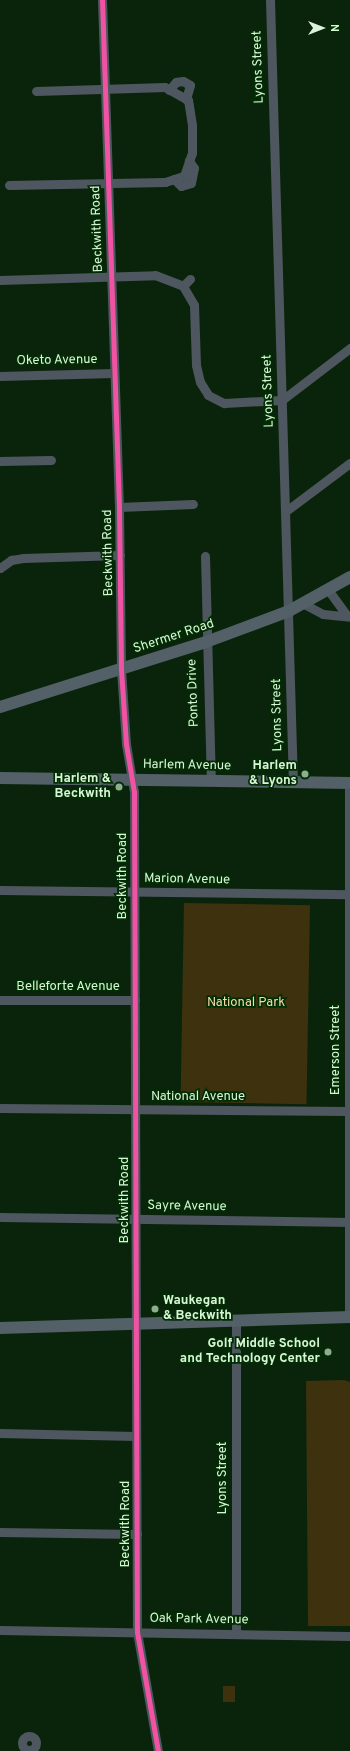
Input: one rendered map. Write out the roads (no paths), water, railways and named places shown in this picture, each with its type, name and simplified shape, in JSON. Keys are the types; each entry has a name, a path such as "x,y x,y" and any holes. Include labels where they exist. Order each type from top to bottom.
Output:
{"main road":[{"name":"Shermer Road","path":"0,707 206,642 289,612 329,591 350,577"},
{"name":"Harlem Avenue","path":"0,778 349,783"},
{"path":"0,1328 350,1318"}],"street":[{"name":"Beckwith Road","path":"102,0 110,276 119,507 122,669 126,744 132,780 135,1000 137,1632 158,1751"},
{"name":"Lyons Street","path":"270,0 293,782"},
{"path":"169,90 176,82 183,81 190,85 186,99"},
{"path":"9,185 165,182 184,176 189,161 192,126 188,100 165,87 36,91"},
{"path":"0,280 156,275 183,286 194,305 197,373 205,398 224,403 236,404 282,400 350,348"},
{"path":"183,286 190,279"},
{"name":"Oketo Avenue","path":"0,376 114,373"},
{"path":"0,461 51,460"},
{"path":"286,511 350,463"},
{"path":"119,507 193,504"},
{"path":"0,568 11,560 23,558 120,556"},
{"name":"Ponto Drive","path":"205,556 206,642 211,781"},
{"path":"329,591 348,617"},
{"path":"304,604 323,614 348,617"},
{"name":"Emerson Street","path":"349,783 350,1318"},
{"name":"Marion Avenue","path":"0,890 350,894"},
{"name":"Belleforte Avenue","path":"0,1000 135,1000"},
{"name":"National Avenue","path":"0,1108 349,1111"},
{"name":"Sayre Avenue","path":"0,1217 350,1222"},
{"name":"Lyons Street","path":"236,1321 236,1634"},
{"path":"0,1434 136,1436"},
{"path":"0,1532 137,1534"},
{"name":"Oak Park Avenue","path":"0,1630 350,1636"}],"place":[{"name":"Harlem & Lyons","path":"305,774"},
{"name":"Harlem & Beckwith","path":"119,787"},
{"name":"Waukegan & Beckwith","path":"155,1309"},
{"name":"Golf Middle School and Technology Center","path":"328,1352"}],"park label":[{"name":"National Park","path":"246,1003"}]}
